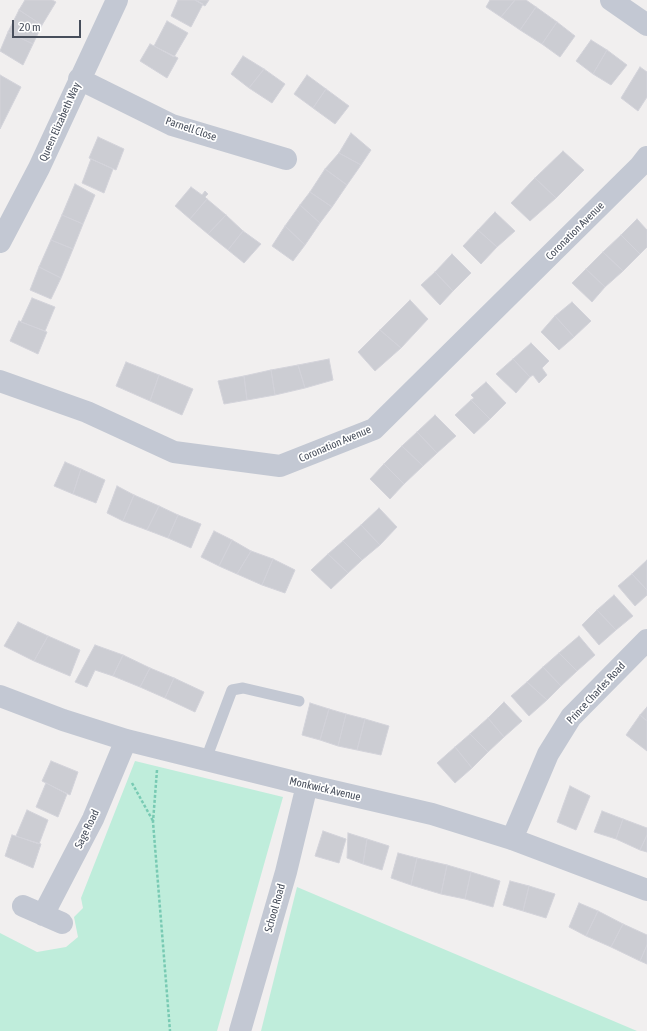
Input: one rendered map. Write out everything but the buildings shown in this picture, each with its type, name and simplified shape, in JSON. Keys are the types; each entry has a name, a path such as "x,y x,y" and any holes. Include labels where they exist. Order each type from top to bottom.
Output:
{"street":[{"name":"Queen Elizabeth Way","path":"0,242 39,168 117,0"},
{"path":"611,0 647,25"},
{"name":"Parnell Close","path":"79,79 172,125 286,159"},
{"name":"Coronation Avenue","path":"0,381 87,412 174,452 280,466 374,429 635,172 647,157"},
{"name":"Prince Charles Road","path":"512,839 548,754 571,717 647,640"},
{"name":"Monkwick Avenue","path":"0,696 63,720 122,749 163,749 432,814 512,839 647,890"},
{"name":"Sage Road","path":"23,906 52,919 122,749"},
{"name":"School Road","path":"240,1031 286,872 307,785"}],"lane":[{"path":"206,759 232,690 243,688 299,701"}],"path":[{"path":"122,749 153,822"},
{"path":"163,749 157,766 153,822 170,1031"}],"green space":[{"path":"135,761 283,797 217,1031 0,1031 0,933 37,952 66,947 78,937 74,917 83,908 81,898"},
{"path":"297,887 637,1031 261,1031"}]}
